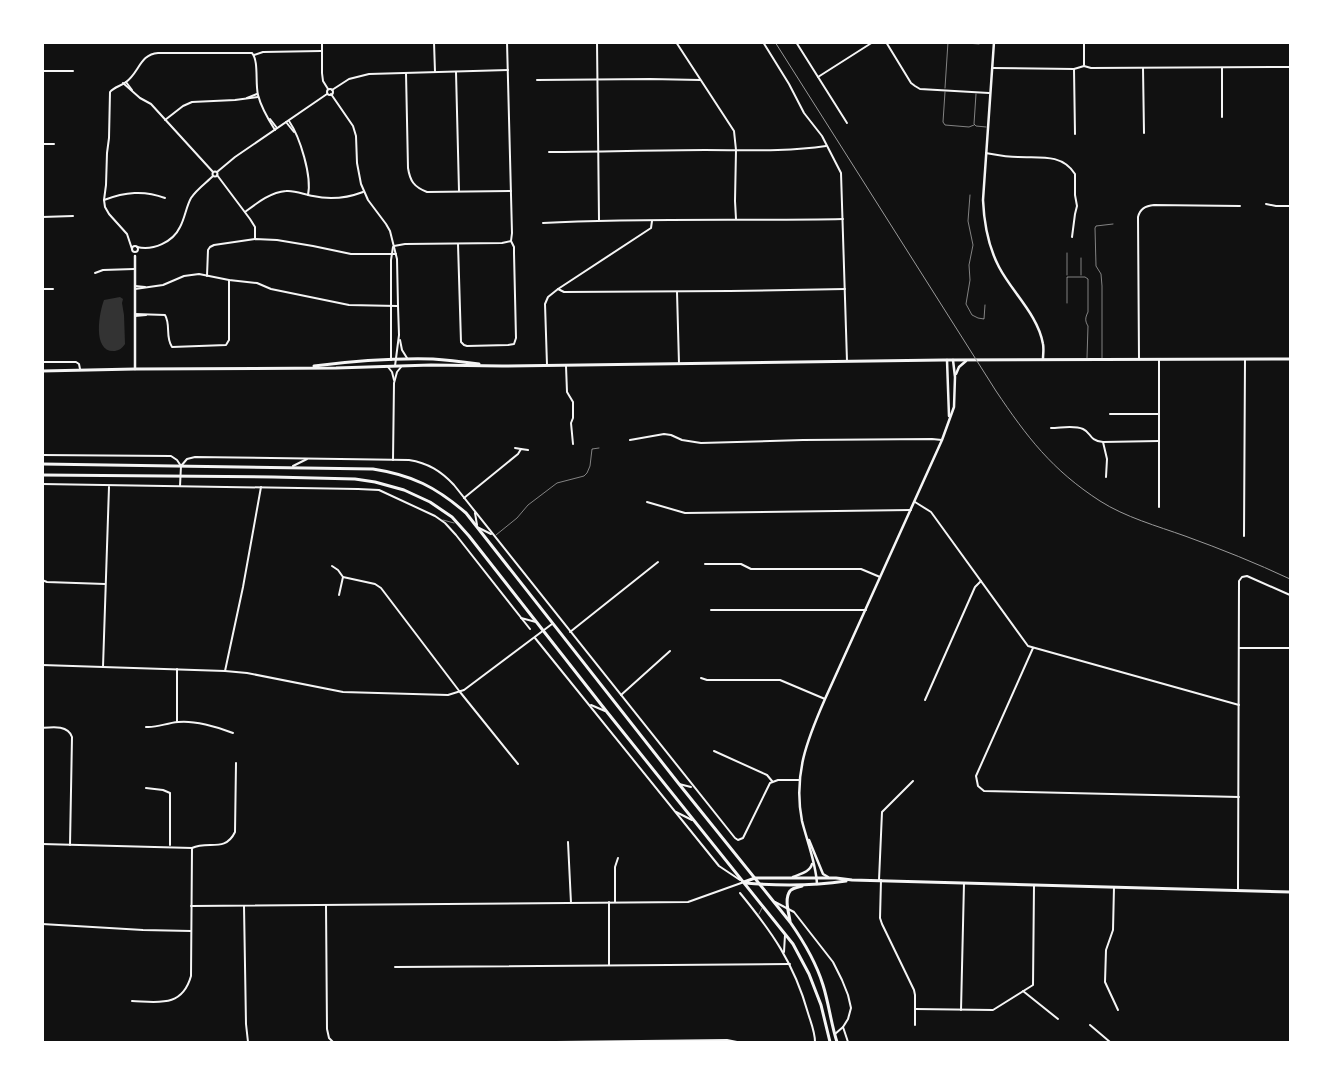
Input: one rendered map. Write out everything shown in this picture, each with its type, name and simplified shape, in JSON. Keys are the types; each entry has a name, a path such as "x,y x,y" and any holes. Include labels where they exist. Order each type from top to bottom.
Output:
{"main road":[{"path":"994,42 984,212 989,243 999,268 1038,329 1043,344 1043,359"},
{"path":"134,256 136,369"},
{"path":"299,368 352,361 434,359 502,366"},
{"path":"42,371 1043,359 1290,359"},
{"path":"391,366 393,360"},
{"path":"947,360 949,418"},
{"path":"817,884 800,800 800,780 804,754 825,699 942,440 954,407 955,377 953,360"},
{"path":"955,377 959,367 969,360"},
{"path":"42,464 361,468 400,474 434,489 449,499 466,513 552,624 790,922 814,961 823,984 837,1042"},
{"path":"42,475 355,479 376,482 404,490 430,502 452,517 470,536 607,712 794,944 821,1004 830,1042"},
{"path":"805,832 823,874 828,878"},
{"path":"792,878 810,869 813,862"},
{"path":"744,882 754,878 828,878 1290,892"},
{"path":"744,882 807,885 852,880"},
{"path":"790,922 788,899 790,891 807,885"}],"street":[{"path":"322,42 322,78 328,89 327,94"},
{"path":"434,42 435,72"},
{"path":"458,244 461,342 467,346 514,344 516,338 514,247 510,241 512,233 507,42"},
{"path":"597,42 599,220"},
{"path":"676,42 734,131 736,150 736,219"},
{"path":"763,42 789,84 804,113 822,136 841,173 847,362"},
{"path":"796,42 847,123"},
{"path":"818,77 873,42"},
{"path":"886,42 915,86 920,89 990,93"},
{"path":"1084,42 1084,66"},
{"path":"134,256 131,243 124,230 109,214 104,200 109,138 110,92 113,88 125,83 146,57 153,53 250,52 254,55 263,52 321,51"},
{"path":"254,55 258,95 276,129"},
{"path":"992,68 1074,69 1084,66 1092,68 1290,67"},
{"path":"1143,68 1144,133"},
{"path":"1222,68 1222,117"},
{"path":"1074,69 1076,134"},
{"path":"408,360 402,350 399,335 398,263 392,237 386,224 373,208 364,191 358,172 354,131 331,94 332,90 358,76 508,70"},
{"path":"42,71 73,71"},
{"path":"456,72 459,191"},
{"path":"406,73 408,168 410,178 415,186 427,192 510,191"},
{"path":"537,80 700,80"},
{"path":"125,83 167,121 213,172 216,171 255,227 255,239"},
{"path":"328,89 332,90"},
{"path":"131,243 142,248 165,243 176,234 194,194 213,176 235,157 327,94 331,94"},
{"path":"167,121 183,106 192,102 245,98 258,95"},
{"path":"287,122 296,134 301,146 309,185 308,195"},
{"path":"42,144 54,144"},
{"path":"549,152 806,149 827,146"},
{"path":"986,153 1028,158 1044,156 1059,161 1070,168 1075,174 1077,206 1072,237"},
{"path":"245,212 260,201 279,192 290,191 319,198 333,198 364,191"},
{"path":"104,200 122,194 137,192 165,198"},
{"path":"1266,204 1290,206"},
{"path":"1139,359 1138,217 1142,209 1154,205 1240,206"},
{"path":"42,217 73,216"},
{"path":"543,223 599,220 843,219"},
{"path":"547,365 546,304 548,297 651,228 652,220"},
{"path":"207,276 208,250 210,248 255,239 304,245 351,254 396,254"},
{"path":"394,246 404,244 502,243 510,241"},
{"path":"393,360 391,306 392,254 394,246"},
{"path":"133,250 134,247 137,247"},
{"path":"137,247 138,251"},
{"path":"134,256 142,248"},
{"path":"133,250 138,251"},
{"path":"95,273 103,270 135,269"},
{"path":"135,287 163,285 189,275 207,276 257,283 271,289 349,305 398,306"},
{"path":"135,315 162,315 166,317 168,322 168,340 172,347 226,346 229,340 229,280"},
{"path":"42,289 53,289"},
{"path":"558,289 564,292 677,292 845,289"},
{"path":"677,292 679,364"},
{"path":"393,360 399,335"},
{"path":"1244,536 1245,359"},
{"path":"1159,360 1159,507"},
{"path":"42,362 76,362 79,364 80,370"},
{"path":"566,365 567,392 573,402 573,418 571,423 573,444"},
{"path":"391,366 394,383 393,460"},
{"path":"394,383 397,372 403,366"},
{"path":"1110,414 1159,414"},
{"path":"1051,428 1081,428 1087,431 1091,438 1103,442 1159,441"},
{"path":"630,440 664,434 682,440 701,443 812,440 942,440"},
{"path":"1103,442 1107,459 1106,478"},
{"path":"515,448 528,450"},
{"path":"464,498 518,454 521,449"},
{"path":"42,455 171,456 181,466 180,486"},
{"path":"181,466 188,459 195,457 307,458 419,462 439,470 475,511 735,838 738,840 743,838 767,787 772,781 800,780"},
{"path":"291,468 307,458"},
{"path":"42,484 358,488 379,490 445,522 530,629"},
{"path":"103,667 109,486"},
{"path":"225,671 261,487"},
{"path":"647,502 685,513 911,510"},
{"path":"915,502 931,512 1028,646 1239,705"},
{"path":"475,511 477,527 494,536"},
{"path":"570,632 658,562"},
{"path":"705,564 741,564 751,569 861,569 880,577"},
{"path":"332,566 343,577 375,584 381,588 460,692 518,764"},
{"path":"1238,890 1239,581 1242,577 1247,576 1290,595"},
{"path":"339,594 343,577"},
{"path":"42,580 47,582 105,584"},
{"path":"925,700 975,587 981,581"},
{"path":"711,610 866,610"},
{"path":"521,618 536,622"},
{"path":"42,665 225,671 247,673 343,692 448,695 460,692 552,624"},
{"path":"535,638 719,866 744,882"},
{"path":"1033,648 976,776 978,786 984,790 1239,797"},
{"path":"1239,648 1290,648"},
{"path":"620,695 670,651"},
{"path":"177,670 177,722"},
{"path":"701,678 707,680 780,680 825,699"},
{"path":"590,705 607,712"},
{"path":"146,727 152,728 177,722 191,722 224,729 233,733"},
{"path":"42,728 67,729 72,736 70,845"},
{"path":"714,751 767,775 772,781"},
{"path":"42,844 192,848 198,845 222,845 227,843 234,836 235,832 236,763"},
{"path":"913,780 882,812 880,918 914,990 915,1025"},
{"path":"679,784 693,787"},
{"path":"146,788 163,790 170,793 170,846"},
{"path":"675,811 694,821"},
{"path":"568,842 571,903"},
{"path":"132,1001 168,1002 184,993 188,985 190,976 192,848"},
{"path":"615,902 615,868 618,858"},
{"path":"191,906 688,902 744,882"},
{"path":"961,1010 964,883"},
{"path":"915,1009 994,1010 1033,985 1034,885"},
{"path":"1114,887 1113,930 1106,950 1106,982 1118,1010"},
{"path":"740,893 758,915 790,964 804,997 815,1034 815,1042"},
{"path":"773,901 794,912 833,962 842,980 851,1008 848,1019 834,1034"},
{"path":"609,902 610,965"},
{"path":"326,905 327,1029 329,1038 333,1042"},
{"path":"244,906 248,1042"},
{"path":"42,924 191,931"},
{"path":"784,955 785,932"},
{"path":"395,967 790,964"},
{"path":"1023,991 1058,1018"},
{"path":"1090,1025 1110,1042"},
{"path":"842,1027 848,1042"},
{"path":"556,1042 727,1040 737,1042"}],"lane":[{"path":"948,42 943,122 946,125 988,127"},
{"path":"953,42 979,44"},
{"path":"974,125 976,92"},
{"path":"970,195 968,221 973,245 966,304 972,315 984,320 985,305"},
{"path":"1102,359 1102,286 1101,274 1096,266 1095,228 1099,224 1113,224"},
{"path":"1067,252 1067,303"},
{"path":"1081,258 1081,277"},
{"path":"1067,277 1086,277 1088,279 1088,312 1086,317 1088,326 1087,359"},
{"path":"589,447 592,449 599,448"},
{"path":"494,536 517,518 528,505 557,483 584,476 590,466 592,449"},
{"path":"440,519 458,524"},
{"path":"758,915 763,906"}],"shaded area":[{"path":"120,297 123,299 125,344 117,351 108,350 103,346 100,339 99,322 102,306 104,300"}],"railway":[{"path":"775,42 996,391 1030,438 1054,465 1083,489 1120,512 1238,556 1290,579"}]}
